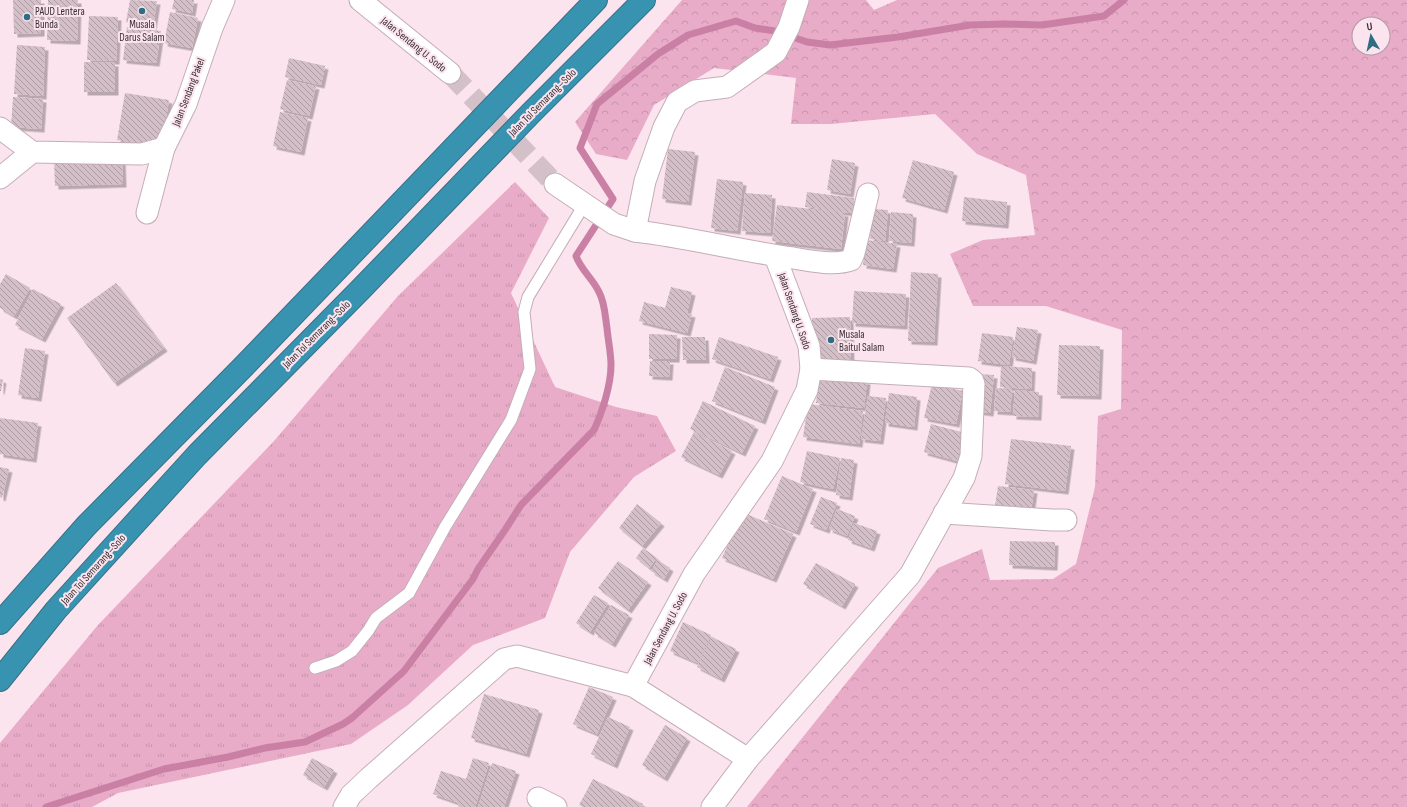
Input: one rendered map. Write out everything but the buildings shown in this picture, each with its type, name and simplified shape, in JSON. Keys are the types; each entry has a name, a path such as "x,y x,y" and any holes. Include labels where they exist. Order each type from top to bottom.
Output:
{"highway":[{"path":"0,623 86,526 245,364 596,0"},
{"name":"Jalan Tol Semarang–Solo","path":"0,680 56,610 196,455 362,288 531,113 644,0"}],"street":[{"name":"Jalan Sendang Pakel","path":"147,213 164,148 186,104 212,28 224,0"},
{"path":"635,231 645,181 664,127 677,102 695,91 727,86 776,52 789,27 798,0"},
{"name":"Jalan Sendang U. Sodo","path":"365,2 450,73"},
{"path":"0,128 32,152 142,154 164,148"},
{"path":"0,178 32,152"},
{"name":"Jalan Sendang U. Sodo","path":"555,184 588,208 614,224 635,231 775,256 844,263 851,260 854,253 868,194"},
{"name":"Jalan Sendang U. Sodo","path":"633,686 694,574 772,461 807,390 811,369 809,346 775,256"},
{"path":"712,807 748,759 910,575 964,478 971,456 974,384 969,378 811,369"},
{"path":"944,513 1066,520"},
{"path":"344,807 355,790 504,659 517,656 633,686 748,759"}],"lane":[{"path":"315,668 336,661 352,651 376,618 409,593 445,527 511,420 530,369 524,312 528,297 588,208"}],"green space":[{"path":"682,0 866,0 874,10 897,0 1407,0 1407,807 747,807 938,568 982,549 990,580 1053,579 1076,564 1095,487 1098,416 1121,409 1122,330 1046,306 973,306 950,254 983,240 1035,235 1026,175 977,154 935,114 831,124 791,124 796,78 714,68 654,105 627,160 596,154 575,122"},
{"path":"515,182 549,218 511,293 555,387 616,407 657,416 676,451 634,477 570,552 545,618 473,645 408,705 351,744 118,793 92,807 0,807 0,743 98,625 274,441 398,296"}],"waterway":[{"path":"46,807 164,769 228,757 265,748 305,742 343,724 352,718 404,671 473,579 478,569 521,505 594,430 597,423 606,399 611,373 610,351 601,296 576,256 613,199 580,148 597,104 658,54 688,35 736,21 755,28 775,31 807,42 830,45 898,37 970,25 1042,25 1104,16 1124,0"}],"tunnel":[{"path":"450,73 555,184"}],"place":[{"name":"Musala Darus Salam","path":"142,11"},
{"name":"PAUD Lentera Bunda","path":"27,17"},
{"name":"Musala Baitul Salam","path":"831,340"}]}
